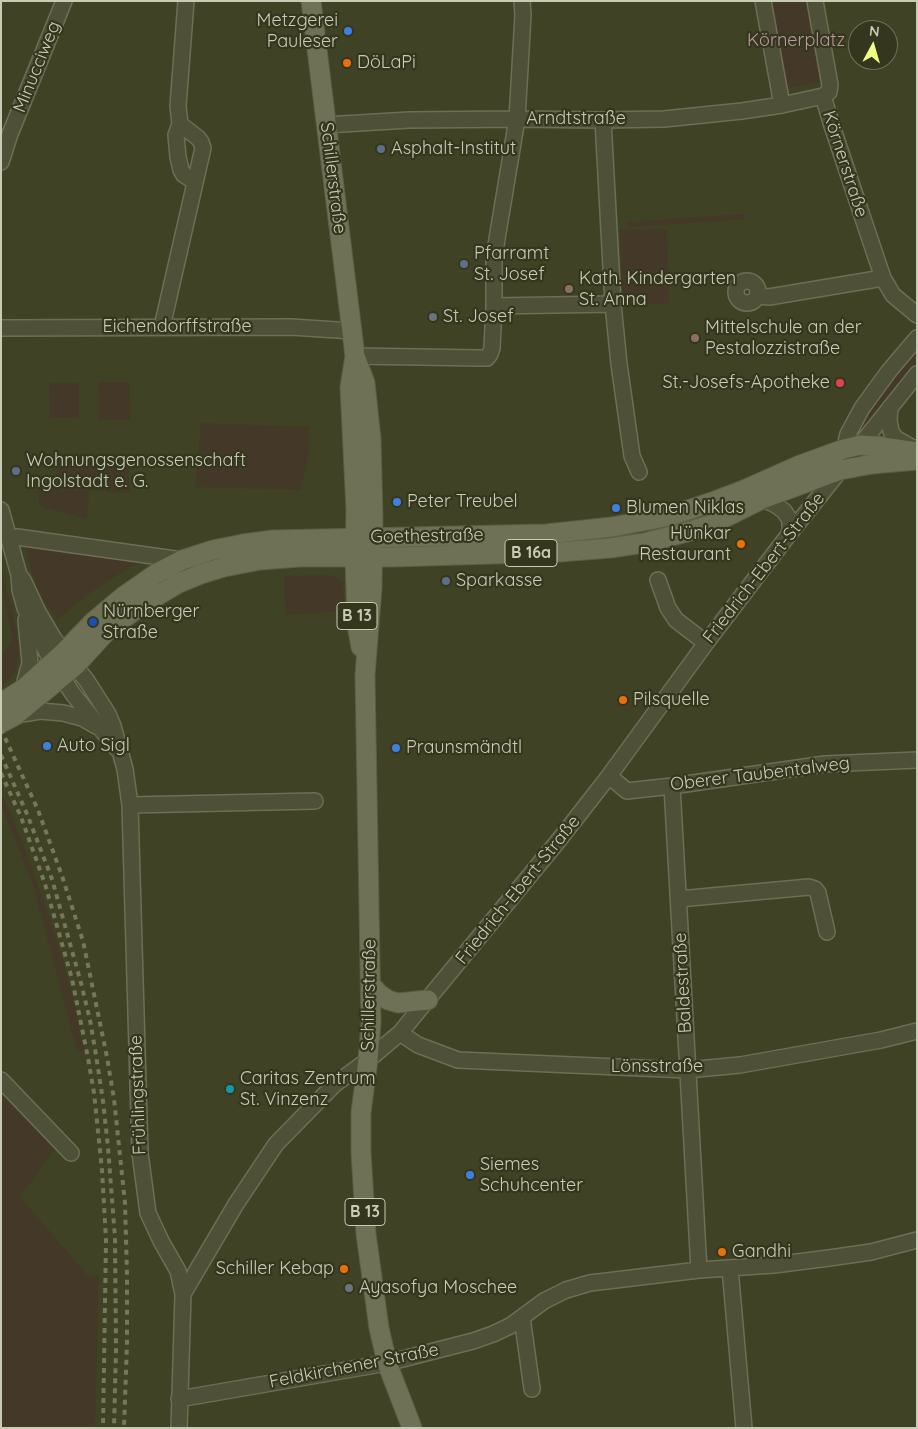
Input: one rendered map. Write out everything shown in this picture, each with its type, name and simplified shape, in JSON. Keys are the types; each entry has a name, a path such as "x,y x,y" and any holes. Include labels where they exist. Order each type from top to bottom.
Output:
{"main road":[{"name":"Schillerstraße","path":"311,1 355,356 365,383 371,438 364,557 357,625 365,675 371,985 371,1023 361,1112 362,1181 366,1234 379,1328 387,1363 412,1428"},
{"name":"Goethestraße","path":"63,664 93,622 124,596 157,573 182,560 216,550 273,540 546,534 604,528 670,516 712,502 852,447 876,446 917,450"},
{"name":"Goethestraße","path":"63,664 143,604 179,583 224,567 260,560 300,557 560,552 644,544 710,525 762,499 840,470 872,464 917,460"},
{"path":"6,713 23,688 63,664"},
{"path":"6,713 63,664"},
{"path":"371,985 379,994 393,1002 428,1000"}],"street":[{"name":"Minucciweg","path":"1,162 10,134 64,1"},
{"path":"186,1 178,106 180,124 176,135 181,170 184,175 195,182"},
{"path":"355,356 487,358 490,354 494,306 494,257 517,119 523,15 522,1"},
{"path":"763,1 782,105"},
{"name":"Körnerstraße","path":"815,1 830,85 829,92 823,96 835,136 883,278 893,295 917,315"},
{"name":"Arndtstraße","path":"326,124 409,120 664,119 742,111 823,96"},
{"path":"603,120 613,304 619,364 632,456 639,472"},
{"path":"162,327 203,148 198,138 180,124"},
{"path":"758,296 769,297 883,278"},
{"path":"494,306 613,304"},
{"name":"Eichendorffstraße","path":"1,328 291,327 352,331"},
{"name":"Friedrich-Ebert-Straße","path":"852,447 848,434 862,408 889,371 917,338"},
{"name":"Friedrich-Ebert-Straße","path":"182,1294 236,1204 276,1144 335,1084 400,1033 428,1000 554,847 609,776 706,643 790,532 840,470 852,447 890,408 917,374"},
{"path":"890,408 889,420 895,438 917,450"},
{"path":"762,499 784,511 790,520 790,532"},
{"path":"1,510 19,575 20,590 25,608 30,663 23,688"},
{"path":"9,538 17,537 182,560"},
{"path":"19,575 63,664"},
{"path":"658,580 668,608 676,620 706,643"},
{"path":"25,608 63,664"},
{"name":"Frühlingstraße","path":"63,664 73,694 122,755"},
{"name":"Frühlingstraße","path":"63,664 87,681 108,714 122,755 128,784 140,1143 143,1182 148,1213 161,1242 178,1271 182,1294 179,1428"},
{"path":"6,713 40,711 63,713 82,718 100,727"},
{"name":"Oberer Taubentalweg","path":"609,776 627,791 824,764 917,760"},
{"name":"Baldestraße","path":"672,786 699,1270"},
{"path":"130,805 315,801"},
{"path":"679,899 809,887 815,889 818,893 827,932"},
{"name":"Lönsstraße","path":"400,1033 418,1046 458,1060 687,1070 740,1065 917,1032"},
{"path":"1,1080 71,1153"},
{"name":"Feldkirchener Straße","path":"179,1399 387,1363 473,1341 510,1326 544,1301 566,1290 590,1283 699,1270 774,1265 871,1252 917,1240"},
{"path":"730,1268 744,1428"},
{"path":"522,1317 532,1389"}],"green space":[{"name":"Körnerplatz","path":"769,1 809,1 824,81 785,88"},
{"path":"745,214 745,219 628,227 627,222"},
{"path":"667,229 669,303 622,305 620,230"},
{"path":"917,348 917,364 865,430 859,429 897,373"},
{"path":"98,382 129,382 130,420 99,420"},
{"path":"49,383 79,383 79,418 50,418"},
{"path":"201,423 309,427 310,447 301,490 195,487"},
{"path":"57,456 128,456 130,493 89,490 87,519 39,506 39,490 57,489"},
{"path":"24,544 145,560 125,570 87,595 58,619 41,596"},
{"path":"1,565 17,633 19,656 16,671 1,687 1,654 9,646 12,637 1,584"},
{"path":"330,575 343,581 344,611 285,615 284,576"},
{"path":"1,792 23,844 52,924 72,993 85,1051 77,1051 33,885 1,805"},
{"path":"3,1090 56,1148 20,1197 90,1278 99,1273 95,1428 1,1428 1,1092"}],"railway":[{"path":"1,729 38,810 62,876 83,941 107,1057 114,1099 125,1203 127,1344 124,1428"},
{"path":"1,755 27,814 52,879 81,983 96,1055 108,1147 115,1238 116,1349 114,1428"},
{"path":"1,773 21,817 45,884 72,979 94,1093 102,1170 106,1240 103,1428"}],"place":[{"name":"Metzgerei Pauleser","path":"348,31"},
{"name":"DöLaPi","path":"347,63"},
{"name":"Asphalt-Institut","path":"381,149"},
{"name":"Pfarramt St. Josef","path":"464,264"},
{"name":"Kath. Kindergarten St. Anna","path":"569,289"},
{"name":"St. Josef","path":"433,317"},
{"name":"Mittelschule an der Pestalozzistraße","path":"695,338"},
{"name":"St.-Josefs-Apotheke","path":"840,383"},
{"name":"Wohnungsgenossenschaft Ingolstadt e. G.","path":"16,471"},
{"name":"Peter Treubel","path":"397,502"},
{"name":"Blumen Niklas","path":"616,508"},
{"name":"Hünkar Restaurant","path":"741,544"},
{"name":"Sparkasse","path":"446,581"},
{"name":"Nürnberger Straße","path":"93,622"},
{"name":"Pilsquelle","path":"623,700"},
{"name":"Auto Sigl","path":"47,746"},
{"name":"Praunsmändtl","path":"396,748"},
{"name":"Caritas Zentrum St. Vinzenz","path":"230,1089"},
{"name":"Siemes Schuhcenter","path":"470,1175"},
{"name":"Gandhi","path":"722,1252"},
{"name":"Schiller Kebap","path":"344,1269"},
{"name":"Ayasofya Moschee","path":"349,1288"}]}
